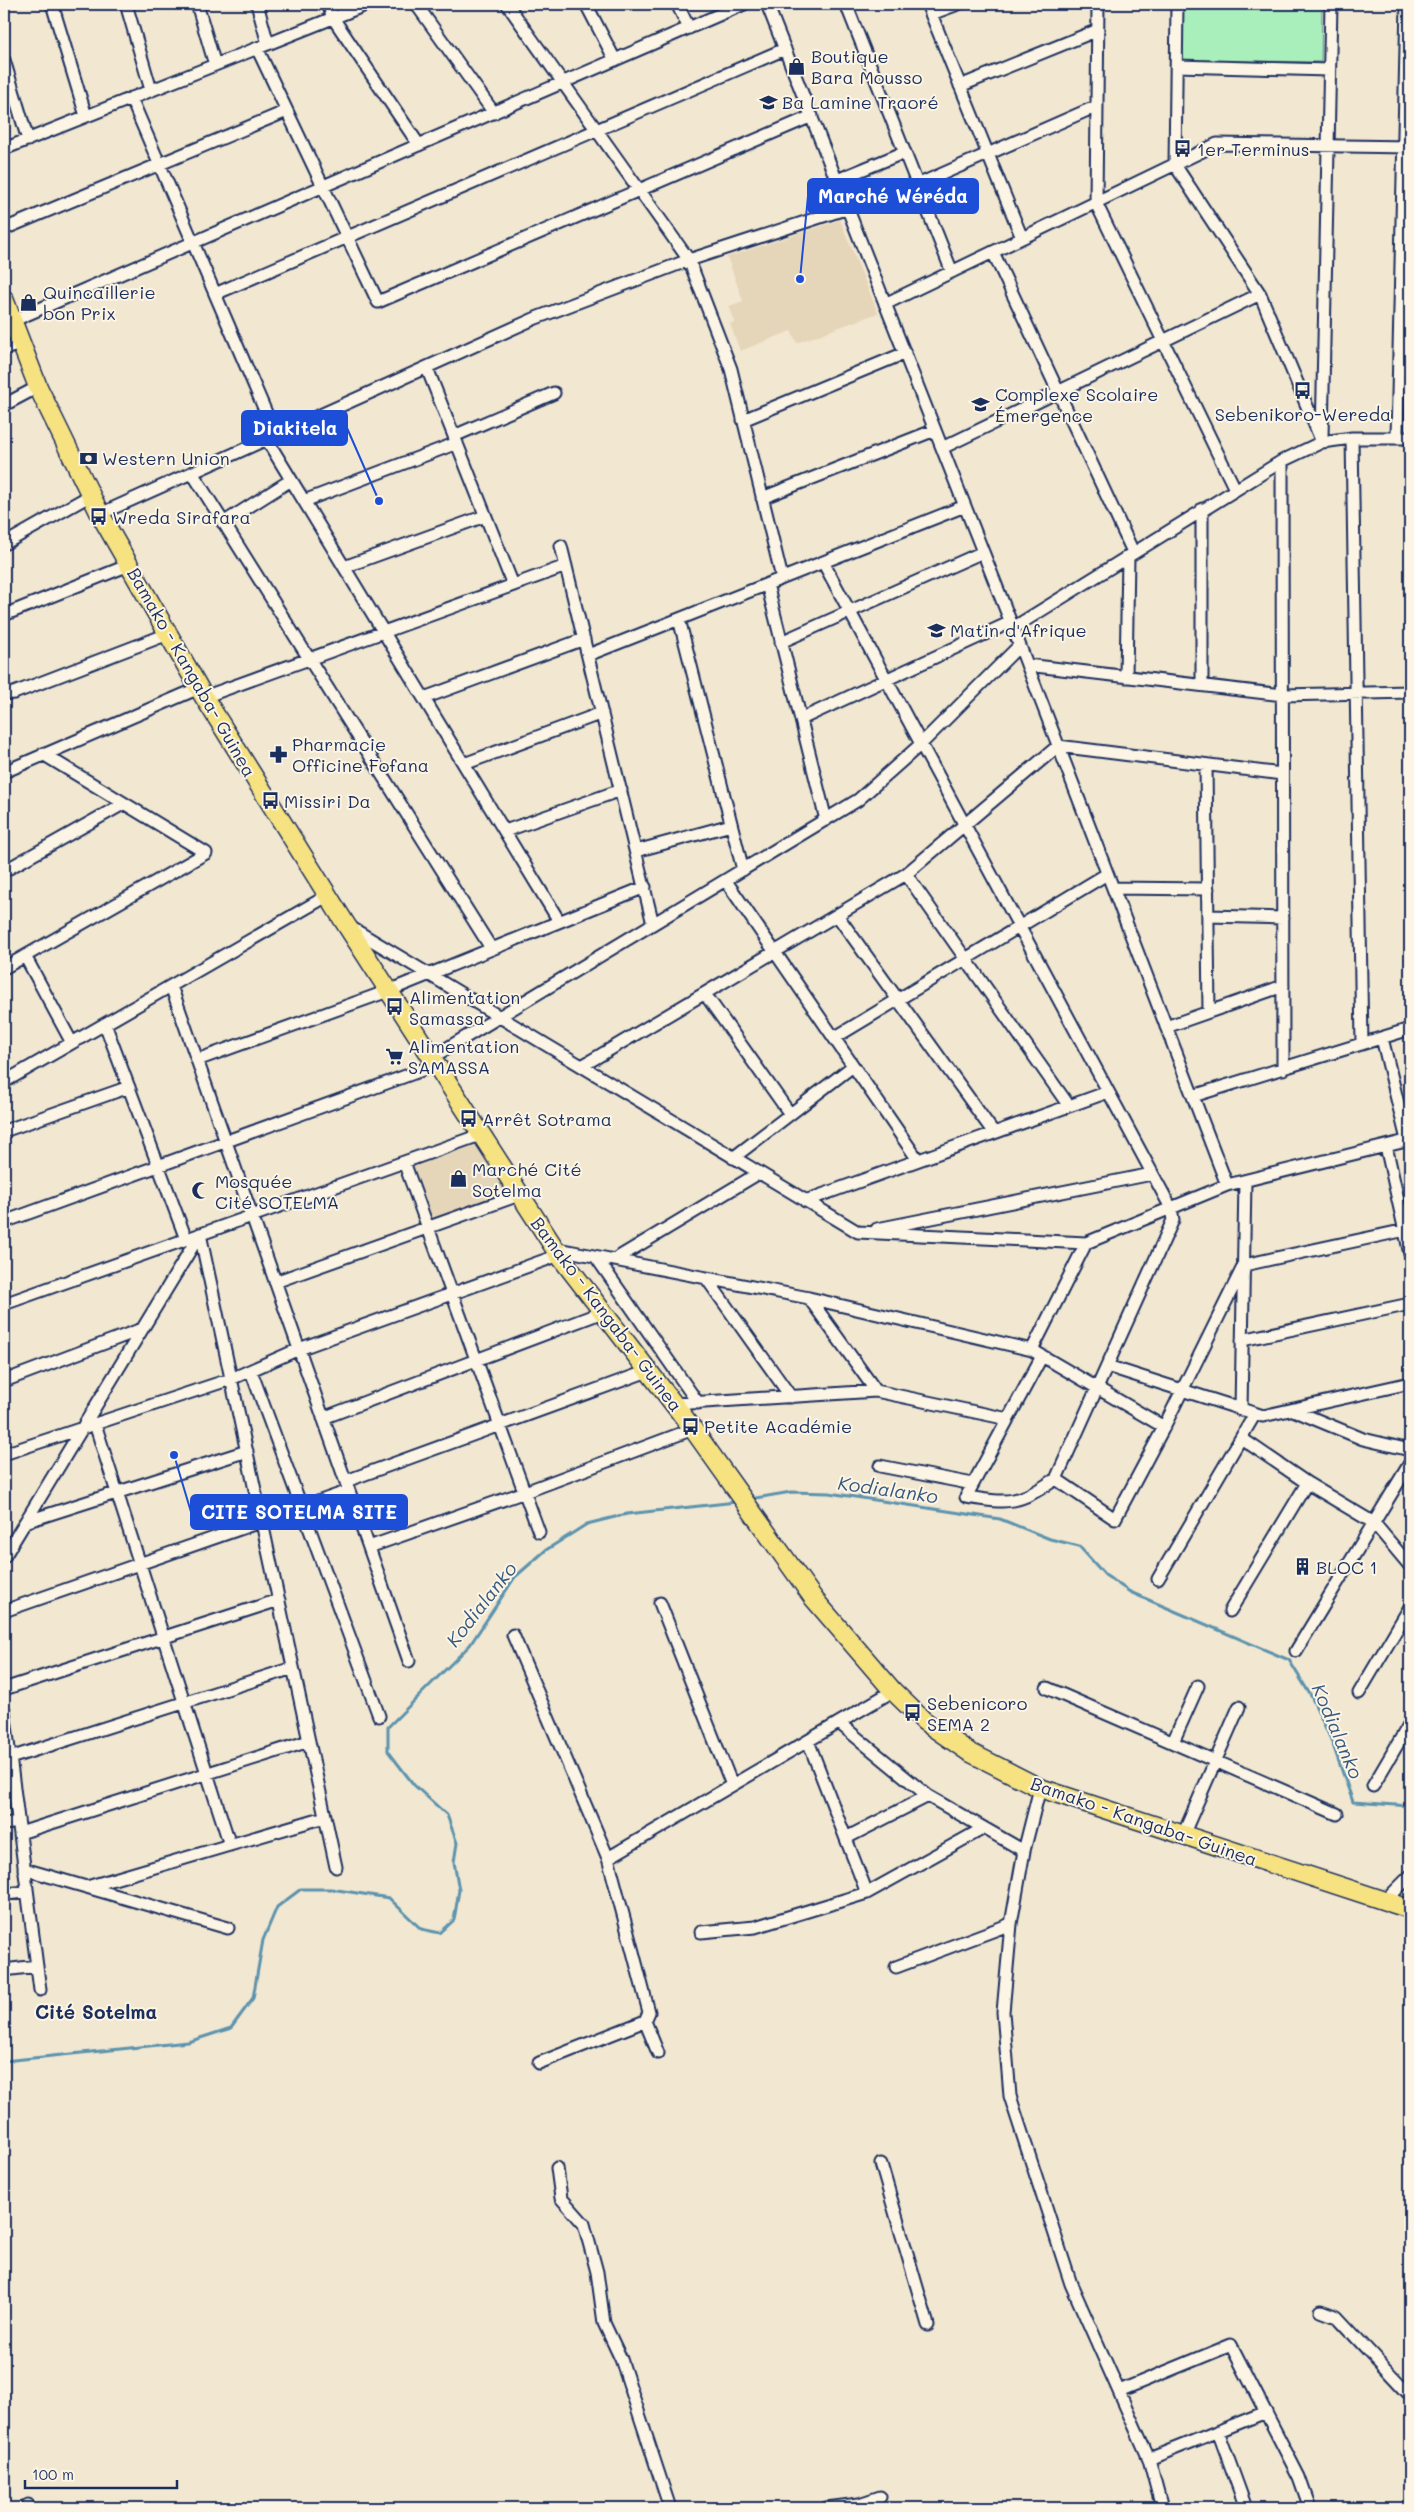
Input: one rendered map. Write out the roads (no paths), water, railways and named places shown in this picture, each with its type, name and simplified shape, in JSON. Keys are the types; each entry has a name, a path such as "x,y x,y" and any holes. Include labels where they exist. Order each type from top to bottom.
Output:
{"main road":[{"name":"Bamako - Kangaba- Guinea","path":"4,299 38,387 100,514 201,693 433,1062 556,1251 693,1429 814,1598 893,1691 924,1722 969,1752 1040,1788 1410,1909"}],"street":[{"path":"52,4 86,116"},
{"path":"126,4 151,90"},
{"path":"197,4 215,65"},
{"path":"256,4 263,46 287,111 378,302 812,116"},
{"path":"328,4 333,18 419,145"},
{"path":"4,149 368,4"},
{"path":"416,4 494,113"},
{"path":"507,4 689,260 731,369 782,578"},
{"path":"586,4 615,60"},
{"path":"677,4 689,28"},
{"path":"12,321 744,4"},
{"path":"767,4 1012,625 1227,1185"},
{"path":"846,4 952,272"},
{"path":"958,4 929,9 1022,238"},
{"path":"1098,4 1096,203 1235,489"},
{"path":"1177,4 1175,165 1260,294 1322,442"},
{"path":"1322,442 1331,4"},
{"path":"1398,438 1407,146 1407,4"},
{"path":"960,86 1098,30"},
{"path":"215,294 785,49"},
{"path":"4,60 28,140"},
{"path":"1176,66 1329,70"},
{"path":"131,98 215,294 272,438 291,480 559,921"},
{"path":"917,185 1097,106"},
{"path":"4,229 287,111"},
{"path":"885,304 1217,144 1407,146"},
{"path":"837,180 905,152"},
{"path":"100,514 193,474 536,318 689,260 848,208"},
{"path":"993,252 1131,554 1126,677"},
{"path":"942,448 1260,294"},
{"path":"4,349 21,344"},
{"path":"743,420 905,353"},
{"path":"427,368 513,585"},
{"path":"4,405 38,387"},
{"path":"304,501 455,439 554,393"},
{"path":"762,498 935,430"},
{"path":"1352,438 1362,1044"},
{"path":"800,719 886,679 1012,625 1282,461 1322,442 1352,438 1410,438"},
{"path":"1282,461 1283,1069"},
{"path":"193,474 491,948"},
{"path":"223,523 291,480"},
{"path":"4,544 91,495"},
{"path":"588,655 965,506"},
{"path":"1202,509 1202,685"},
{"path":"344,568 486,516"},
{"path":"561,546 654,924"},
{"path":"781,642 983,552"},
{"path":"823,562 1171,1208 1173,1220 1056,1479 1029,1496 1005,1503 966,1497 1008,1418 1086,1243"},
{"path":"4,615 129,565"},
{"path":"4,772 43,754 201,693 309,659 566,566"},
{"path":"766,584 826,820"},
{"path":"679,619 743,870"},
{"path":"4,694 14,693 168,634"},
{"path":"424,698 584,639"},
{"path":"4,1222 226,1141 433,1062 500,1017 858,800 921,744 1020,646"},
{"path":"1027,665 1283,695 1410,692"},
{"path":"464,764 602,714"},
{"path":"582,1066 906,874 1058,746 1282,774"},
{"path":"4,968 206,853 43,754"},
{"path":"1206,765 1209,1012"},
{"path":"505,831 621,790"},
{"path":"4,871 123,804"},
{"path":"636,851 731,825"},
{"path":"906,874 1069,1106"},
{"path":"834,1038 1107,874"},
{"path":"726,881 918,1160"},
{"path":"197,1060 388,991 645,886"},
{"path":"1112,888 1208,889"},
{"path":"4,1082 328,896"},
{"path":"837,916 994,1133"},
{"path":"1208,916 1283,918"},
{"path":"345,923 858,1232 1086,1243 1227,1185 1408,1140 1382,1038"},
{"path":"25,956 72,1043"},
{"path":"171,986 409,1661"},
{"path":"1166,1027 1283,986"},
{"path":"705,994 790,1114"},
{"path":"106,1024 186,1239"},
{"path":"1193,1096 1410,1030"},
{"path":"733,1158 853,1066"},
{"path":"4,1131 129,1087"},
{"path":"805,1201 1108,1092"},
{"path":"4,1304 480,1135"},
{"path":"1386,1146 1408,1229 1410,1254"},
{"path":"404,1162 539,1532"},
{"path":"614,1260 759,1173"},
{"path":"858,1232 1152,1174"},
{"path":"1241,1410 1245,1181"},
{"path":"276,1282 519,1195"},
{"path":"1244,1265 1408,1229"},
{"path":"4,1557 200,1234"},
{"path":"200,1234 336,1867"},
{"path":"4,1454 231,1379 299,1349 452,1294 556,1251 614,1260 809,1298 1037,1353 1164,1428"},
{"path":"596,1257 698,1403"},
{"path":"1056,1479 1115,1519 1164,1428 1244,1265"},
{"path":"707,1279 791,1397"},
{"path":"809,1298 876,1391"},
{"path":"1242,1340 1410,1304"},
{"path":"323,1418 603,1312"},
{"path":"4,1381 142,1330"},
{"path":"1107,1366 1263,1416 1410,1383"},
{"path":"251,1371 379,1716"},
{"path":"4,1611 302,1508 347,1486 500,1426 648,1372"},
{"path":"674,1404 876,1391 1008,1418"},
{"path":"1293,1410 1363,1439 1410,1450"},
{"path":"1158,1578 1255,1414"},
{"path":"95,1424 230,1845"},
{"path":"369,1547 525,1492 693,1429"},
{"path":"1241,1438 1307,1483 1374,1523 1410,1566"},
{"path":"25,1522 247,1451"},
{"path":"1296,1650 1410,1463"},
{"path":"880,1466 973,1484"},
{"path":"1230,1611 1307,1483"},
{"path":"4,1688 279,1600"},
{"path":"660,1603 732,1785"},
{"path":"1359,1693 1410,1607"},
{"path":"513,1635 608,1858 649,2012 645,2021 539,2063"},
{"path":"10,1758 293,1668"},
{"path":"1173,1742 1198,1686"},
{"path":"1047,1688 1337,1814"},
{"path":"608,1858 893,1691"},
{"path":"1184,1835 1239,1707"},
{"path":"4,1710 40,1990"},
{"path":"839,1723 928,1796 1024,1851"},
{"path":"1373,1786 1410,1724"},
{"path":"808,1741 867,1893"},
{"path":"4,1824 19,1827 207,1774 309,1742"},
{"path":"1040,1788 1024,1851 1011,1924 1003,2012 1010,2096 1071,2284 1149,2459 1162,2508"},
{"path":"846,1838 928,1796"},
{"path":"87,1887 325,1817"},
{"path":"701,1932 755,1927 867,1893 984,1828"},
{"path":"24,1869 228,1928"},
{"path":"1385,1901 1410,1876"},
{"path":"4,1894 27,1892"},
{"path":"896,1968 1011,1924"},
{"path":"4,1970 37,1966"},
{"path":"645,2021 658,2053"},
{"path":"880,2164 928,2325"},
{"path":"557,2168 561,2198 584,2224 596,2272 604,2323 621,2359 670,2508"},
{"path":"1321,2312 1337,2317 1410,2395"},
{"path":"1119,2390 1232,2345 1299,2477 1310,2508"},
{"path":"1149,2459 1266,2412"},
{"path":"1218,2431 1246,2508"},
{"path":"826,2508 859,2504 880,2497"}],"waterway":[{"name":"Kodialanko","path":"750,1499 791,1492 829,1493 1000,1519 1050,1539 1079,1546 1105,1575 1130,1592 1289,1660 1311,1696 1332,1742 1353,1802 1410,1806"},
{"name":"Kodialanko","path":"4,2061 188,2042 231,2028 253,1998 263,1940 277,1907 301,1889 331,1889 389,1898 421,1929 440,1933 454,1920 459,1890 454,1862 457,1843 447,1815 414,1785 388,1751 388,1727 470,1645 515,1577 546,1550 587,1524 627,1514 736,1502"}],"place":[{"name":"Boutique Bara Mousso","path":"797,66"},
{"name":"Ba Lamine Traoré","path":"768,102"},
{"name":"1er Terminus","path":"1183,149"},
{"name":"Marché Wéréda","path":"800,279"},
{"name":"Quincaillerie bon Prix","path":"29,302"},
{"name":"Sebenikoro-Wereda","path":"1303,391"},
{"name":"Complexe Scolaire Émergence","path":"981,404"},
{"name":"Western Union","path":"88,458"},
{"name":"Diakitela","path":"379,501"},
{"name":"Wreda Sirafara","path":"98,517"},
{"name":"Matin d'Afrique","path":"936,630"},
{"name":"Pharmacie Officine Fofana","path":"278,754"},
{"name":"Missiri Da","path":"270,801"},
{"name":"Alimentation Samassa","path":"395,1007"},
{"name":"Alimentation SAMASSA","path":"394,1056"},
{"name":"Arrêt Sotrama","path":"468,1119"},
{"name":"Marché Cité Sotelma","path":"458,1179"},
{"name":"Mosquée Cité SOTELMA","path":"201,1191"},
{"name":"Petite Académie","path":"690,1426"},
{"name":"CITE SOTELMA SITE","path":"174,1455"},
{"name":"BLOC 1","path":"1302,1567"},
{"name":"Sebenicoro SEMA 2","path":"913,1713"}],"district":[{"name":"Cité Sotelma","path":"96,2011"}]}
